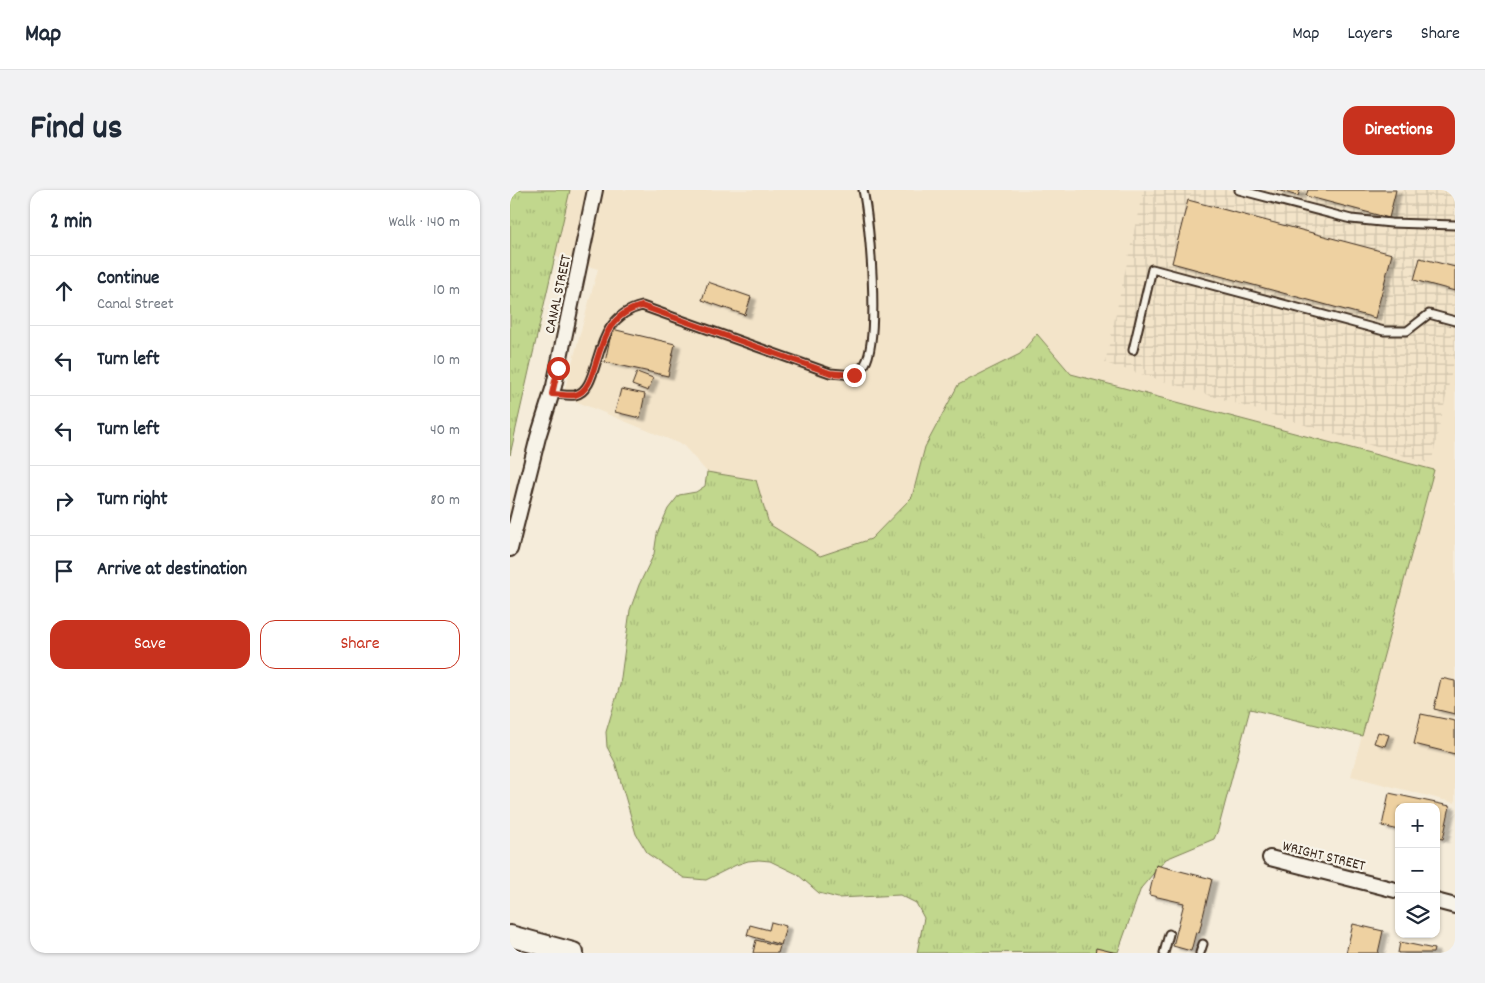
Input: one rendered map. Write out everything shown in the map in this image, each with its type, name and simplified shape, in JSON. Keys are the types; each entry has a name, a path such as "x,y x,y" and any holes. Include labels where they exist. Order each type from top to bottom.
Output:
{"street":[{"name":"CANAL STREET","path":"510,549 538,437 552,394 594,190"},
{"name":"WRIGHT STREET","path":"1270,858 1395,890"},
{"path":"1440,902 1455,906"},
{"path":"510,936 574,953"}],"lane":[{"path":"552,394 576,395 582,391 593,375 599,350 606,334 617,320 632,308 642,306 830,373 854,375 865,363 872,339 873,282 863,190"},
{"path":"1239,190 1351,219 1391,223 1448,223 1455,225"},
{"path":"1133,350 1152,269 1384,331 1407,331 1429,314 1455,321"},
{"path":"1164,953 1169,934"},
{"path":"1200,953 1203,944"}],"shaded area":[{"path":"541,190 1455,190 1455,803 1351,776 1434,470 1071,374 1037,335 1020,354 958,385 925,447 912,497 871,539 820,556 769,524 756,480 707,472 683,445 563,396 598,269 526,248"},
{"path":"1143,190 1455,190 1455,357 1431,464 1105,363"}],"green space":[{"path":"510,190 570,190 510,455"},
{"path":"1037,334 1071,374 1434,470 1362,736 1250,709 1214,839 1166,859 1141,888 1118,952 917,953 924,918 916,903 900,895 838,898 819,893 797,874 770,861 759,860 736,865 706,880 684,878 648,854 636,834 615,762 607,747 606,732 620,685 630,610 639,585 654,554 657,534 668,509 679,495 696,492 705,486 707,472 756,480 769,524 820,556 871,539 912,497 925,447 958,385 1020,354"}],"building":[{"path":"1277,190 1300,190 1298,196"},
{"path":"1308,190 1396,190 1389,218 1306,196"},
{"path":"1188,200 1392,254 1375,318 1172,263"},
{"path":"1420,258 1455,267 1455,291 1414,280"},
{"path":"708,282 751,297 745,315 702,300"},
{"path":"612,329 675,344 668,376 605,362"},
{"path":"637,372 653,378 648,391 632,385"},
{"path":"621,389 645,394 640,418 615,412"},
{"path":"1441,678 1455,681 1455,714 1434,709"},
{"path":"1421,714 1455,721 1455,754 1414,744"},
{"path":"1378,732 1389,735 1385,746 1374,743"},
{"path":"1389,793 1436,803 1395,803 1395,829 1382,826"},
{"path":"1440,804 1450,806 1443,839 1440,839"},
{"path":"1156,865 1212,879 1199,933 1196,932 1191,951 1173,946 1184,903 1149,895"},
{"path":"771,922 786,926 781,945 747,935 750,925 769,930"},
{"path":"1353,924 1383,931 1378,953 1346,953"},
{"path":"756,940 780,946 778,953 753,953"},
{"path":"1400,942 1434,949 1433,953 1398,953"},
{"path":"1096,948 1117,953 1095,953"}],"route":[{"path":"558,368 552,394 576,395 582,391 593,375 599,350 606,334 617,320 632,308 642,306 830,373 854,375"}]}
